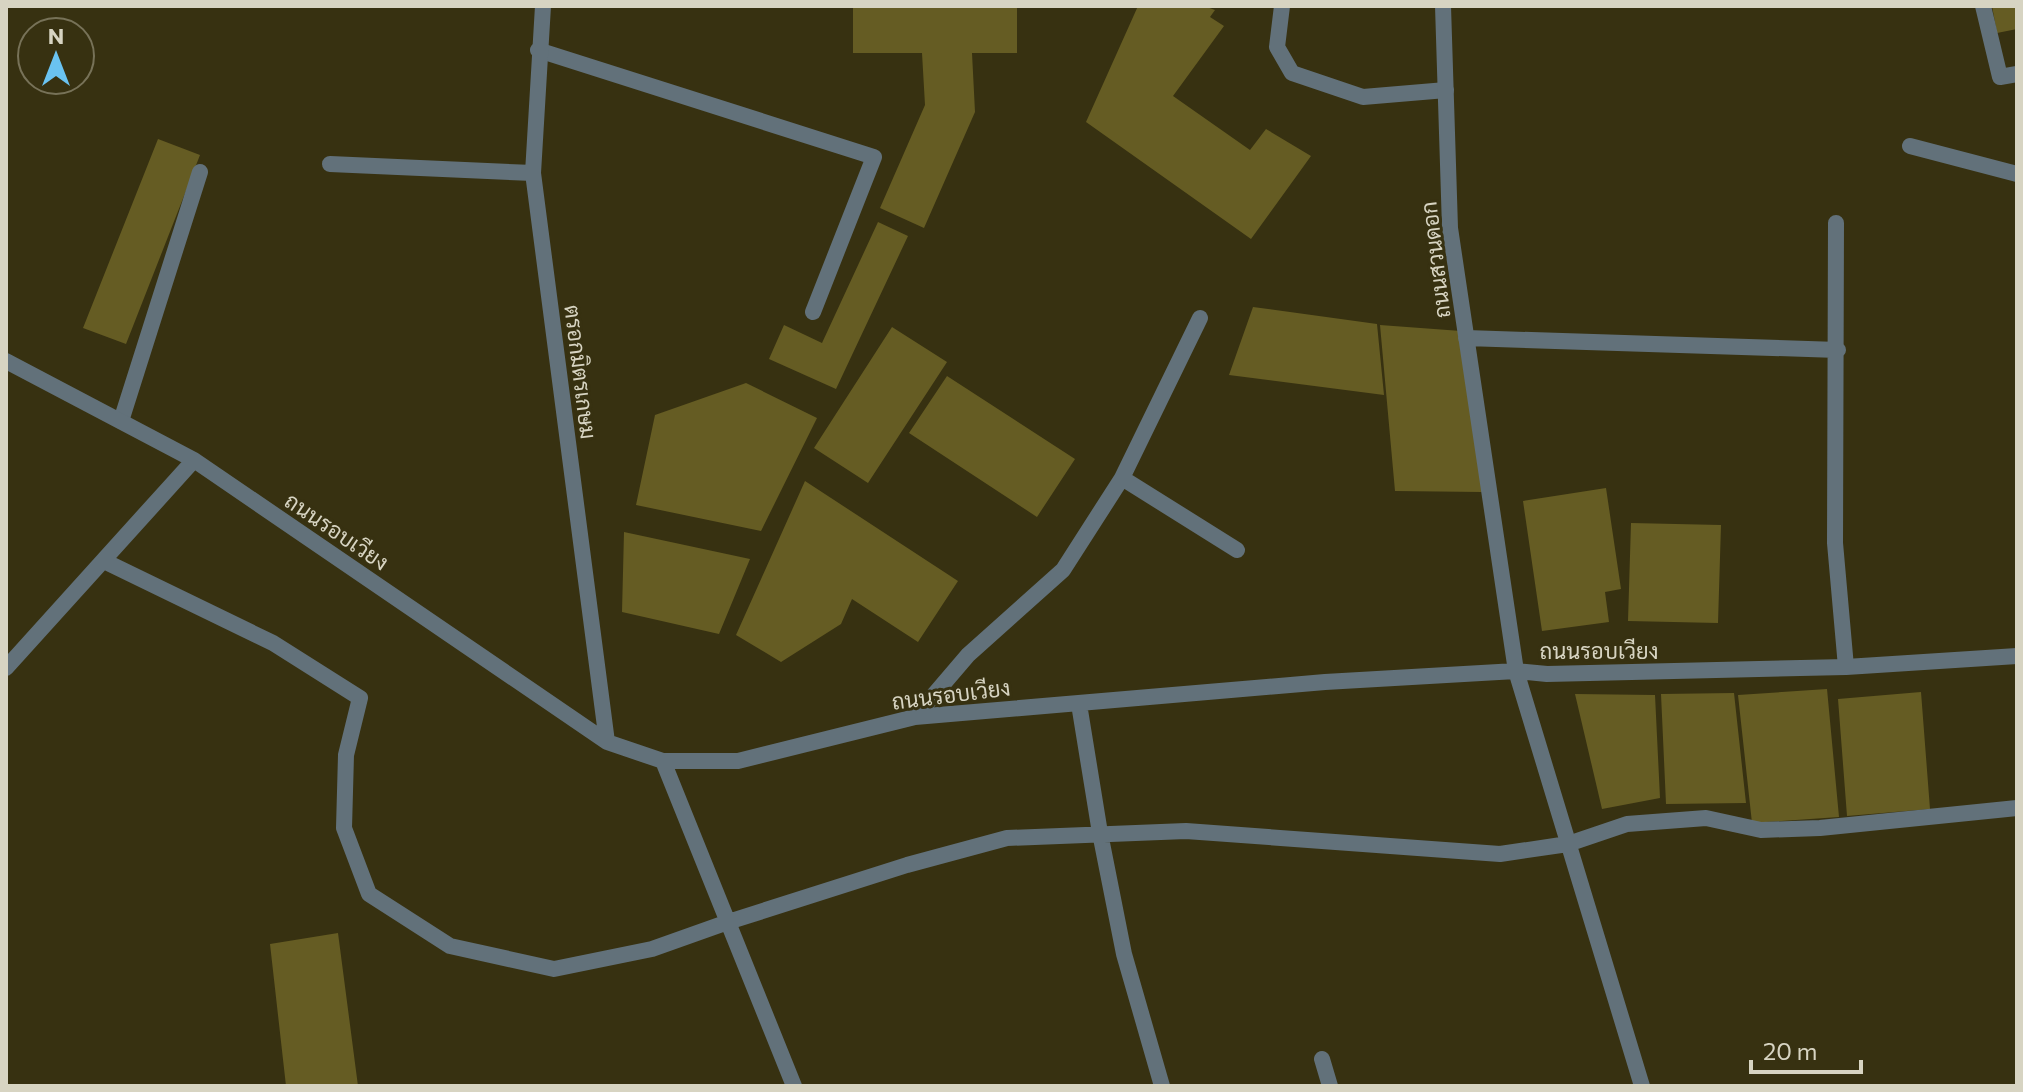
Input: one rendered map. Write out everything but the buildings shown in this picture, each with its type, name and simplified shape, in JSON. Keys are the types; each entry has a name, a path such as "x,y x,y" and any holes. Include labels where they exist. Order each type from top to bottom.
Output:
{"street":[{"name":"ตรอกมิตรเกษม","path":"543,6 533,173 607,742"},
{"path":"1282,6 1277,47 1292,73 1363,97 1446,90"},
{"name":"ถนนสวนดอก","path":"1443,6 1450,228 1516,671 1642,1086"},
{"path":"1983,6 2000,77 2017,74"},
{"path":"538,50 874,157 813,312"},
{"path":"1910,146 2017,174"},
{"path":"330,164 533,173"},
{"path":"121,421 200,172"},
{"path":"1836,223 1835,543 1846,667"},
{"path":"915,717 968,655 1063,570 1122,478 1200,318"},
{"path":"1466,338 1838,350"},
{"name":"ถนนรอบเวียง","path":"6,361 194,460 607,742 663,761 738,761 915,717 1325,682 1516,671 1547,674 1846,667 2017,656"},
{"path":"6,668 194,460"},
{"path":"1122,478 1237,550"},
{"path":"104,561 273,643 360,698 346,755 344,828 369,894 450,946 554,969 652,949 907,865 1007,838 1186,831 1500,854 1568,844 1627,824 1706,818 1761,830 1820,828 2017,808"},
{"path":"1079,704 1124,954 1162,1086"},
{"path":"663,761 794,1086"},
{"path":"1322,1059 1330,1086"}]}
